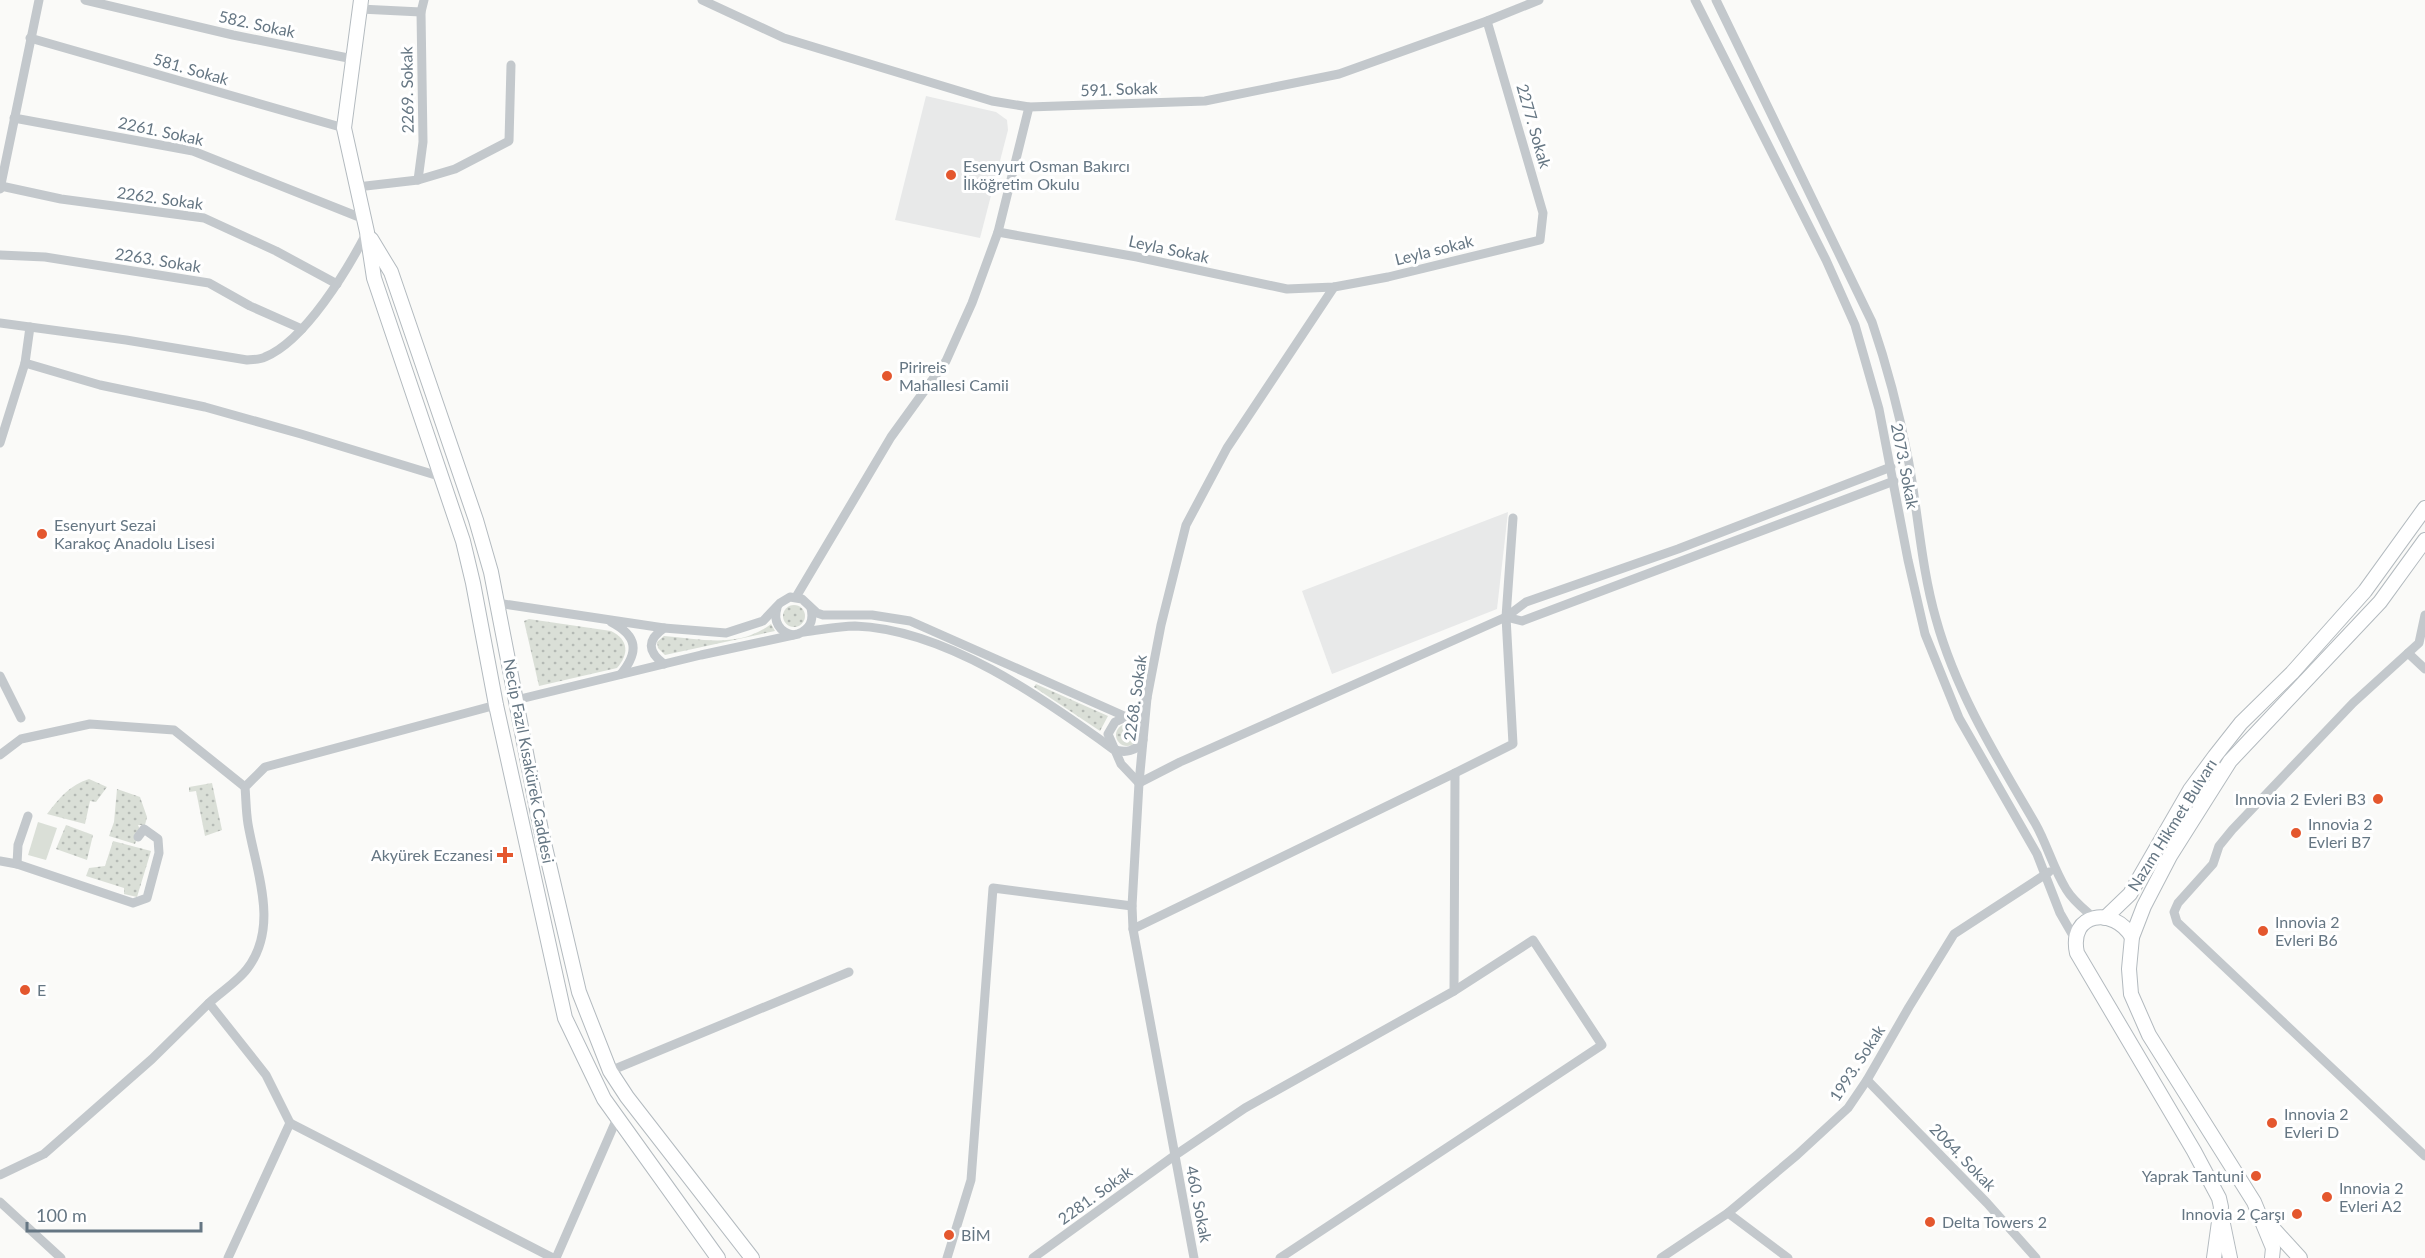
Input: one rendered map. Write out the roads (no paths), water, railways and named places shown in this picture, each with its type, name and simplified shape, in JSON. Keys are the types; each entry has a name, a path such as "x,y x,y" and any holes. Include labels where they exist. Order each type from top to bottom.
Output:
{"main road":[{"name":"Necip Fazıl Kısakürek Caddesi","path":"360,5 344,128 374,278 463,541 474,583 496,705 564,1017 604,1099 718,1258"},
{"name":"Necip Fazıl Kısakürek Caddesi","path":"365,225 391,272 476,520 491,572 541,830 579,992 610,1071 627,1097 752,1258"},
{"name":"Nazım Hikmet Bulvarı","path":"2075,939 2080,926 2100,918 2130,894 2190,790 2215,756 2241,723 2292,673 2365,591 2425,508"},
{"name":"Nazım Hikmet Bulvarı","path":"2272,1258 2273,1248 2259,1212 2149,1035 2132,993 2129,969 2132,938 2144,906 2170,856 2230,761 2380,602 2425,540"},
{"path":"496,705 516,700"},
{"path":"2100,918 2116,921 2126,927 2132,938"},
{"path":"2075,939 2077,953 2194,1151 2219,1198 2230,1258"},
{"path":"618,1116 627,1097"},
{"path":"2214,1258 2221,1208"},
{"path":"2259,1212 2277,1235 2300,1258"}],"street":[{"path":"0,188 39,0"},
{"name":"582. Sokak","path":"85,0 233,35 353,59"},
{"name":"2269. Sokak","path":"418,180 423,142 421,12 424,0"},
{"name":"591. Sokak","path":"702,0 784,38 992,101 1029,107 1205,101 1339,74 1539,0"},
{"name":"2073. Sokak","path":"1695,0 1826,260 1855,325 1879,409 1917,607 1936,663 1959,718 2037,854 2060,913 2075,939"},
{"name":"2073. Sokak","path":"1716,0 1872,322 1888,368 1908,458 1930,597 1946,651 1979,726 2038,828 2066,890 2076,902 2100,918"},
{"path":"360,5 421,12"},
{"name":"2277. Sokak","path":"1487,21 1544,213 1540,240"},
{"name":"581. Sokak","path":"30,38 344,128"},
{"path":"357,188 418,180 455,169 509,141 511,65"},
{"path":"796,597 891,437 945,361 972,303 998,232 1029,107"},
{"name":"2261. Sokak","path":"14,118 193,151 365,225"},
{"name":"2262. Sokak","path":"0,188 61,199 204,218 276,251 337,284"},
{"path":"0,323 126,340 247,360 263,358 280,349 302,329 337,284 365,225"},
{"name":"Leyla Sokak","path":"998,232 1137,257 1287,289 1334,287"},
{"name":"Leyla sokak","path":"1334,287 1388,277 1540,240"},
{"name":"2263. Sokak","path":"0,255 45,257 209,283 250,306 302,329"},
{"name":"2268. Sokak","path":"1174,1156 1133,929 1132,906 1139,783 1147,698 1161,625 1186,525 1227,448 1334,287"},
{"path":"0,443 25,363 30,327"},
{"path":"25,363 100,385 204,407 442,477"},
{"path":"1147,698 1126,717 1115,722 1109,730 1109,740 1113,749 1129,774 1139,783 1191,757 1506,617 1526,602 1678,549 1891,467"},
{"path":"1506,617 1522,621 1893,482"},
{"path":"1133,929 1513,744 1506,617 1513,518"},
{"path":"497,603 664,628 726,633 763,621 780,603 790,597 802,599 823,615 872,615 910,621 1126,717 1139,725 1143,740 1140,745 1130,751 1113,749 1050,703 975,661 916,637 875,628 852,626 801,633 516,700"},
{"path":"780,603 775,614 777,625 786,633 801,633 812,621 811,608"},
{"path":"2425,615 2419,643 2361,696 2232,830 2219,846 2213,864 2178,903 2174,912 2177,922 2425,1156"},
{"path":"607,619 627,632 631,638 633,656 621,674"},
{"path":"664,628 654,635 651,644 654,657 664,664"},
{"path":"2408,653 2425,669"},
{"path":"0,676 21,718"},
{"path":"245,787 265,766 496,705"},
{"path":"0,755 21,739 90,724 174,730 245,787 248,824 262,889 265,918 260,943 248,969 209,1003 152,1059 44,1154 0,1175"},
{"path":"1454,991 1455,773"},
{"path":"17,864 18,845 28,816"},
{"path":"0,861 17,864 134,903 147,898 159,853 158,839 144,829 138,837"},
{"name":"1993. Sokak","path":"1661,1258 1728,1213 1848,1108 1954,934 2056,867"},
{"path":"947,1258 971,1180 993,888 1132,906"},
{"name":"2281. Sokak","path":"1033,1258 1174,1156 1245,1108 1454,991 1533,940 1602,1045 1280,1258"},
{"path":"610,1071 849,972"},
{"path":"209,1003 266,1075 290,1123 555,1258 618,1116"},
{"name":"2064. Sokak","path":"1867,1080 1987,1203 2036,1258"},
{"path":"228,1258 290,1123"},
{"name":"460. Sokak","path":"1174,1156 1194,1258"},
{"path":"0,1202 61,1258"},
{"path":"1728,1213 1788,1258"}],"place":[{"name":"Esenyurt Osman Bakırcı İlköğretim Okulu","path":"951,175"},
{"name":"Pirireis Mahallesi Camii","path":"887,376"},
{"name":"Esenyurt Sezai Karakoç Anadolu Lisesi","path":"42,534"},
{"name":"Innovia 2 Evleri B3","path":"2378,799"},
{"name":"Innovia 2 Evleri B7","path":"2296,833"},
{"name":"Akyürek Eczanesi","path":"505,855"},
{"name":"Innovia 2 Evleri B6","path":"2263,931"},
{"name":"E","path":"25,990"},
{"name":"Innovia 2 Evleri D","path":"2272,1123"},
{"name":"Yaprak Tantuni","path":"2256,1176"},
{"name":"Innovia 2 Evleri A2","path":"2327,1197"},
{"name":"Innovia 2 Çarşı","path":"2297,1214"},
{"name":"Delta Towers 2","path":"1930,1222"},
{"name":"BİM","path":"949,1235"}]}
